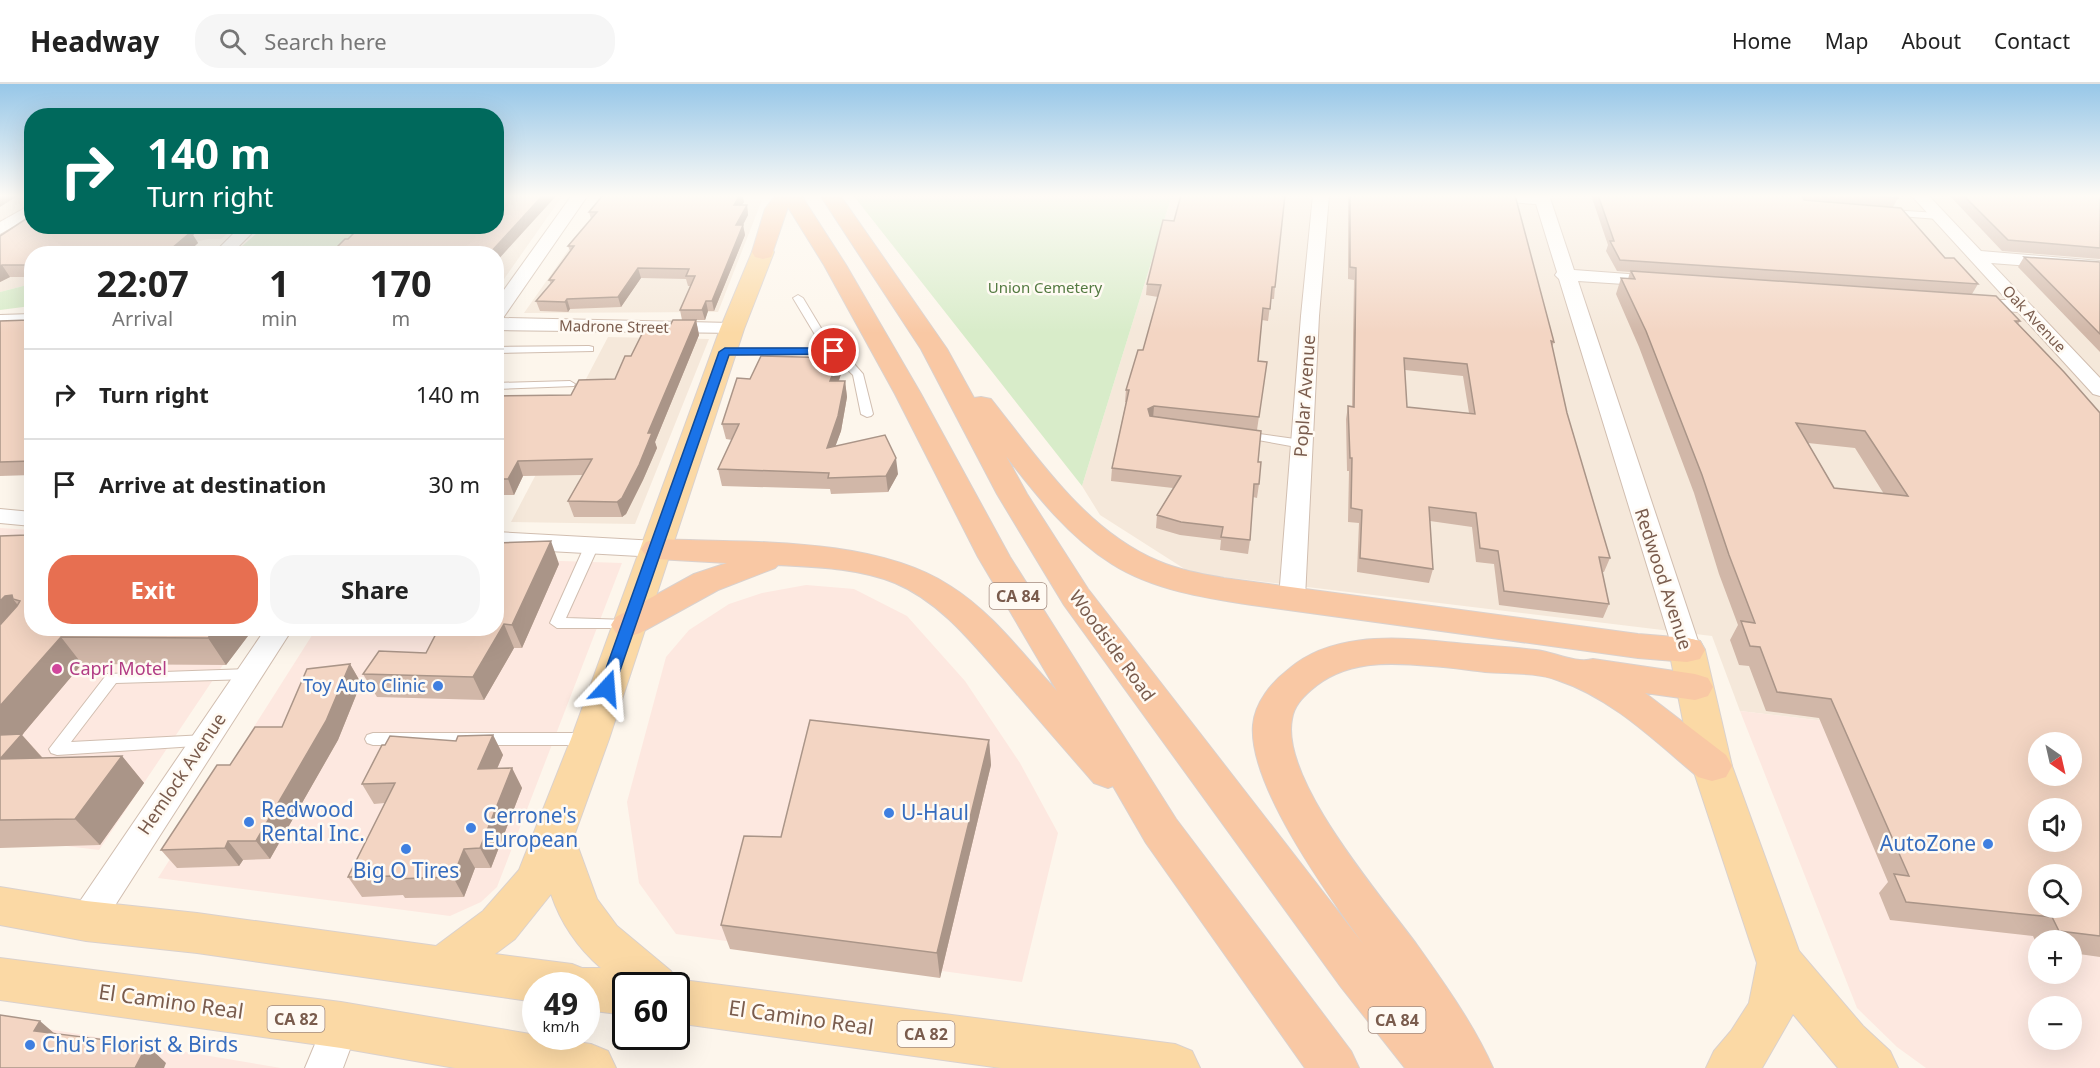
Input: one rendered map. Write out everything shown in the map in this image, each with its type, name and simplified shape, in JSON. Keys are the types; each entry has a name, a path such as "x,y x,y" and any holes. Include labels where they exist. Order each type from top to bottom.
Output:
{"highway":[{"path":"763,252 766,241"},
{"name":"CA 84","path":"819,241 897,374 994,557 1161,831 1334,1068"},
{"name":"Woodside Road","path":"861,241 934,349 1012,494 1076,597 1357,972 1436,1068"},
{"path":"934,349 1065,507 1102,541 1124,557 1156,573 1220,587 1627,645 1691,669"},
{"path":"657,549 821,557 866,564 907,576 939,594 969,618 1161,831"},
{"path":"628,625 706,582 744,566 783,555"},
{"path":"1468,1068 1403,963 1298,809 1280,769 1271,731 1279,701 1298,679 1324,661 1360,652 1400,651 1564,668 1691,669"},
{"path":"1564,668 1608,686 1712,766"}],"main road":[{"path":"443,967 499,925 536,882 590,739 728,340 763,252"},
{"name":"Redwood Avenue","path":"1691,669 1712,766 1780,963"},
{"path":"554,837 578,909 602,940 639,972"},
{"path":"0,906 86,921 522,979"},
{"path":"1731,1068 1748,1048 1771,1010 1780,963"},
{"path":"1780,963 1846,1043 1873,1068"},
{"name":"El Camino Real","path":"0,980 341,1025 561,1066"},
{"name":"El Camino Real","path":"690,1003 1175,1068"}],"street":[{"path":"504,304 548,241"},
{"name":"Poplar Avenue","path":"1292,598 1317,241"},
{"name":"Redwood Avenue","path":"1554,241 1691,669"},
{"name":"Oak Avenue","path":"1961,241 2099,387"},
{"path":"1975,256 2100,266"},
{"path":"1564,274 1678,283"},
{"path":"1952,302 2023,307"},
{"path":"0,321 24,320"},
{"name":"Madrone Street","path":"504,325 728,340"},
{"path":"0,516 24,518"},
{"path":"504,540 657,549"},
{"name":"Hemlock Avenue","path":"86,921 275,636"},
{"path":"324,1068 341,1025"}],"lane":[{"path":"798,298 826,345 858,374 867,414"},
{"path":"728,340 834,351"},
{"path":"504,350 589,349"},
{"path":"504,386 570,384"},
{"path":"1230,433 1302,444"},
{"path":"592,545 557,623 628,625"},
{"path":"205,741 57,749 112,678 249,674"},
{"path":"373,739 590,739"}],"shaded area":[{"path":"0,241 200,241 180,246 24,246 24,286 0,292"},
{"path":"412,241 531,241 504,279 504,246 384,246"},
{"path":"575,241 746,241 718,312 524,313"},
{"path":"1158,241 2100,241 2100,753 2082,746 2082,732 2028,732 2028,745 1740,711 1712,636 1191,573 1100,515 1082,486"},
{"path":"608,337 709,339 635,524 511,522"},
{"path":"0,528 24,530 24,636 242,636 99,850 0,838"},
{"path":"504,559 622,563 497,887 481,902 450,916 158,878 312,636 504,636"},
{"path":"806,585 854,589 907,616 965,681 1020,763 1058,833 1022,982 676,934 639,883 627,802 666,657 689,630 729,604 762,593"},
{"path":"1740,711 2028,745 2028,786 2082,786 2082,768 2100,753 2100,1068 1926,1068 1897,1047 1857,1008"},
{"path":"0,1021 281,1068 0,1068"}],"green space":[{"path":"248,241 352,241 346,246 242,246"},
{"name":"Union Cemetery","path":"889,241 1158,241 1082,486"},
{"path":"24,286 24,307 0,310 0,292"}],"building":[{"path":"0,241 180,241 174,246 24,246 24,265 0,266"},
{"path":"343,241 501,241 496,246 338,246"},
{"path":"572,241 737,241 712,301 706,301 702,310 680,310 695,276 686,276 689,269 638,268 618,297 567,299 565,302 536,301 554,280 549,280 574,246 568,246"},
{"path":"1158,241 1280,241 1270,309 1263,308 1258,361 1267,362 1259,417 1154,406 1148,409 1150,416 1261,431 1258,462 1261,462 1259,484 1254,484 1250,540 1221,537 1223,527 1181,522 1157,515 1181,476 1112,468 1129,390 1126,390 1138,350 1143,350 1161,285 1147,284"},
{"path":"1350,241 1527,241 1554,342 1551,341 1567,413 1610,558 1599,557 1609,604 1504,591 1498,551 1480,548 1476,513 1429,507 1433,569 1360,558 1362,510 1351,508 1352,458 1350,458 1348,406 1354,407 1356,268 1350,267","holes":["1404,358 1467,364 1475,414 1407,407"]},
{"path":"1610,241 1930,241 1945,258 1954,258 1978,284 1620,260"},
{"path":"2019,241 2100,241 2100,248"},
{"path":"2024,257 2100,262 2100,334"},
{"path":"1631,271 1996,296 2020,321 2015,321 2100,413 2100,936 2082,934 2082,930 2058,930 2052,918 2082,918 2082,864 2028,864 2028,915 1906,902 1894,874 1909,876 1831,699 1777,692 1760,647 1750,646 1741,621 1755,623 1702,475 1646,331 1621,278 1635,279","holes":["1796,423 1865,431 1908,496 1834,488"]},
{"path":"24,320 24,461 0,462 0,321"},
{"path":"673,320 696,320 648,433 652,433 639,465 622,498 617,502 568,501 592,459 518,461 508,479 504,479 504,396 571,395 579,380 615,379 625,356 631,356 644,330 668,329"},
{"path":"761,356 839,358 830,381 845,381 838,416 827,448 885,435 896,458 886,476 828,478 829,473 718,469 739,424 722,424 737,378 750,379"},
{"path":"24,535 24,636 210,636 208,638 61,637 0,706 0,625 20,601 13,599 12,595 5,596 0,601 0,536"},
{"path":"551,541 512,625 504,624 504,543"},
{"path":"435,636 497,636 473,677 363,674 379,651 426,653"},
{"path":"350,664 326,721 256,841 228,841 225,848 161,850 217,765 230,765 255,727 282,727 307,669"},
{"name":"U-Haul","path":"810,720 989,740 937,953 721,925 744,836 781,837"},
{"path":"22,734 0,759 0,735"},
{"path":"493,735 478,769 512,768 480,848 464,849 453,877 393,879 394,876 348,877 395,783 362,784 382,745 385,745 390,736 456,741 458,736"},
{"path":"122,756 75,819 0,820 0,759"},
{"path":"0,1015 40,1021 34,1031 147,1045 135,1068 0,1068"}],"place":[{"name":"Capri Motel","path":"57,669"},
{"name":"Toy Auto Clinic","path":"438,686"},
{"name":"U-Haul","path":"889,813"},
{"name":"Redwood Rental Inc.","path":"249,822"},
{"name":"Cerrone's European","path":"471,828"},
{"name":"AutoZone","path":"1988,844"},
{"name":"Big O Tires","path":"406,849"},
{"name":"Chu's Florist & Birds","path":"30,1045"}],"route":[{"path":"607,688 725,352 834,351"}]}
